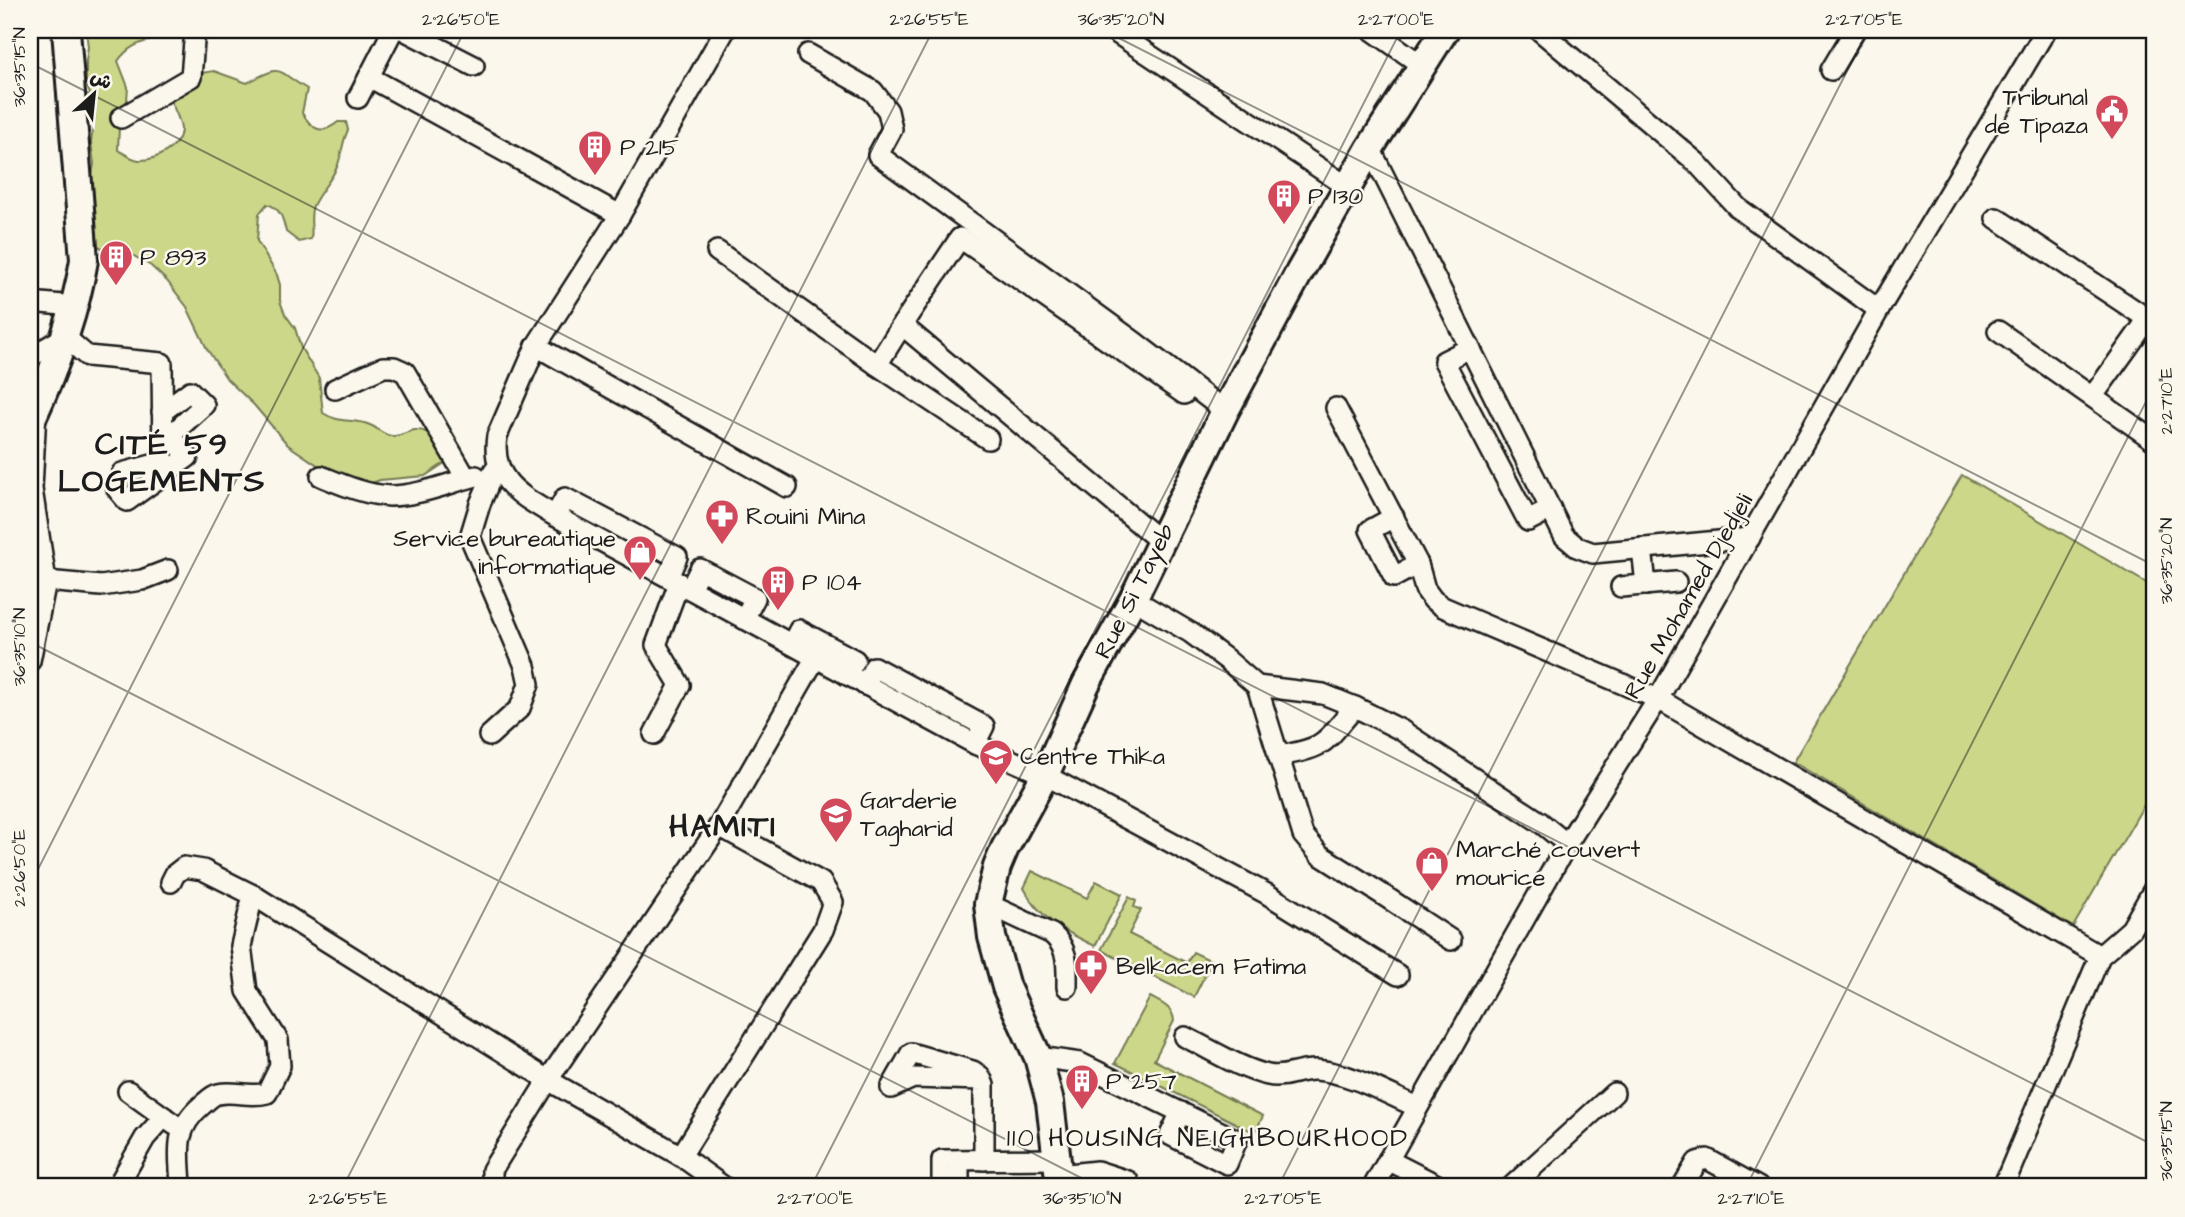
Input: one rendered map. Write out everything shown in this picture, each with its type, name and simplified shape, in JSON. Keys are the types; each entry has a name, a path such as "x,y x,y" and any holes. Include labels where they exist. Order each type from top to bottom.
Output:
{"main road":[{"path":"33,416 65,337 84,260 66,30"},
{"name":"Rue Si Tayeb","path":"1059,1174 1050,1102 1038,1057 1006,987 992,937 988,904 992,883 1004,848 1045,775 1086,684 1133,599 1225,411 1370,148 1445,30"}],"street":[{"path":"121,118 191,77 195,30"},
{"path":"358,98 393,30"},
{"path":"404,30 474,66"},
{"path":"489,736 520,708 529,684 525,666 470,537 480,504 497,470 498,432 536,346 620,215 725,30"},
{"path":"1112,30 1348,187"},
{"path":"1372,30 1423,66"},
{"path":"1539,30 1696,162 1738,208 1878,310"},
{"path":"1831,70 1855,30"},
{"name":"Rue Mohamed Djedjeli","path":"1373,1187 1567,844 1658,699 1878,310 2046,30"},
{"path":"808,54 873,91 888,111 892,129 878,155 1225,411"},
{"path":"369,77 620,215"},
{"path":"1370,148 1564,536 1593,553 1750,538"},
{"path":"1996,218 2148,319 2093,396"},
{"path":"877,365 960,238 1184,394"},
{"path":"717,251 877,365 988,439"},
{"path":"30,302 74,306"},
{"path":"902,325 1160,541"},
{"path":"1998,331 2155,441"},
{"path":"30,357 65,337 87,356 162,363 162,412 163,462 122,472 117,489 127,501 188,457 171,435 204,405 190,391 162,412"},
{"path":"536,346 787,487"},
{"path":"1469,348 1444,361 1528,521 1550,509"},
{"path":"335,389 383,368 394,367 405,372 466,478"},
{"path":"1336,408 1418,564 1425,589 1433,600 1443,607 1658,699 2100,957"},
{"path":"30,661 46,581 32,489 33,416"},
{"path":"321,476 371,493 390,496 497,470"},
{"path":"497,470 519,494 555,516 565,498 677,557 679,583 656,645 680,685 654,734"},
{"path":"1394,517 1370,530 1394,577 1418,564"},
{"path":"1642,548 1646,585"},
{"path":"679,583 700,569 755,598 744,619 866,685 874,667 985,726 975,744 1045,775 1267,894 1398,975"},
{"path":"46,581 101,586 142,580 168,570"},
{"path":"1620,587 1676,582"},
{"path":"1133,599 1191,633 1257,686 1303,835 1320,855 1451,940"},
{"path":"792,644 799,630 855,660 847,675"},
{"path":"477,1187 492,1179 548,1080 719,827 816,657"},
{"path":"1257,686 1323,694 1401,730 1540,822 1567,844"},
{"path":"1278,756 1304,752 1319,746 1333,735 1355,707"},
{"path":"681,1156 823,930 833,902 821,882 719,827"},
{"path":"171,882 175,874 184,867 203,870 253,895 548,1080 681,1156 724,1187"},
{"path":"2003,1187 2100,957 2131,929 2155,887"},
{"path":"181,1187 179,1145 182,1130 191,1115 216,1094 239,1093 255,1097 267,1093 280,1066 278,1040 247,991 243,968 241,946 253,895"},
{"path":"988,904 1058,939 1067,959 1067,987"},
{"path":"1185,1037 1260,1073 1283,1077 1312,1070 1326,1072 1356,1081 1417,1107"},
{"path":"1038,1057 1080,1063 1181,1112"},
{"path":"982,1080 985,1160"},
{"path":"128,1091 182,1130"},
{"path":"1511,1187 1614,1093"},
{"path":"117,1187 145,1138 164,1117"},
{"path":"1682,1187 1697,1162 1707,1159 1758,1187"},
{"path":"942,1187 942,1160 985,1160 1059,1174 1097,1171 1132,1185"},
{"path":"959,1160 959,1187"},
{"path":"1388,1160 1441,1187"}],"green space":[{"path":"86,30 173,30 131,48 118,61 128,87 119,125 118,150 133,159 145,160 159,156 176,142 181,126 170,98 189,90 202,73 214,71 247,83 267,73 279,71 307,89 302,113 313,127 322,130 338,122 346,122 348,130 337,167 312,210 311,239 299,242 286,232 278,211 267,204 259,214 257,241 277,275 280,301 285,314 295,328 301,348 319,378 323,413 335,419 370,425 391,436 422,430 432,436 439,445 446,462 425,476 380,480 369,484 325,470 288,445 254,405 227,379 207,349 187,307 167,281 151,266 132,255 106,250 96,245 93,234 91,181 94,164 91,142 95,112 86,81"},
{"path":"1962,475 2155,588 2155,786 2073,927 1793,762"},
{"path":"1032,871 1087,898 1096,881 1122,894 1095,946 1064,930 1037,908 1024,888"},
{"path":"1129,897 1136,901 1134,907 1141,910 1129,934 1187,963 1193,952 1212,961 1194,997 1101,950"},
{"path":"1150,997 1169,1009 1174,1021 1154,1060 1263,1116 1255,1133 1115,1063"}],"place":[{"name":"Tribunal de Tipaza","path":"2112,141"},
{"name":"P 215","path":"595,177"},
{"name":"P 130","path":"1284,226"},
{"name":"P 893","path":"116,287"},
{"name":"Rouini Mina","path":"722,546"},
{"name":"Service bureautique informatique","path":"640,582"},
{"name":"P 104","path":"778,612"},
{"name":"Centre Thika","path":"996,786"},
{"name":"Garderie Tagharid","path":"836,844"},
{"name":"Marché couvert mourice","path":"1432,893"},
{"name":"Belkacem Fatima","path":"1091,996"},
{"name":"P 257","path":"1082,1111"}],"district":[{"name":"CITÉ 59 LOGEMENTS","path":"162,462"},
{"name":"HAMITI","path":"723,825"},
{"name":"110 HOUSING NEIGHBOURHOOD","path":"1208,1137"}]}
